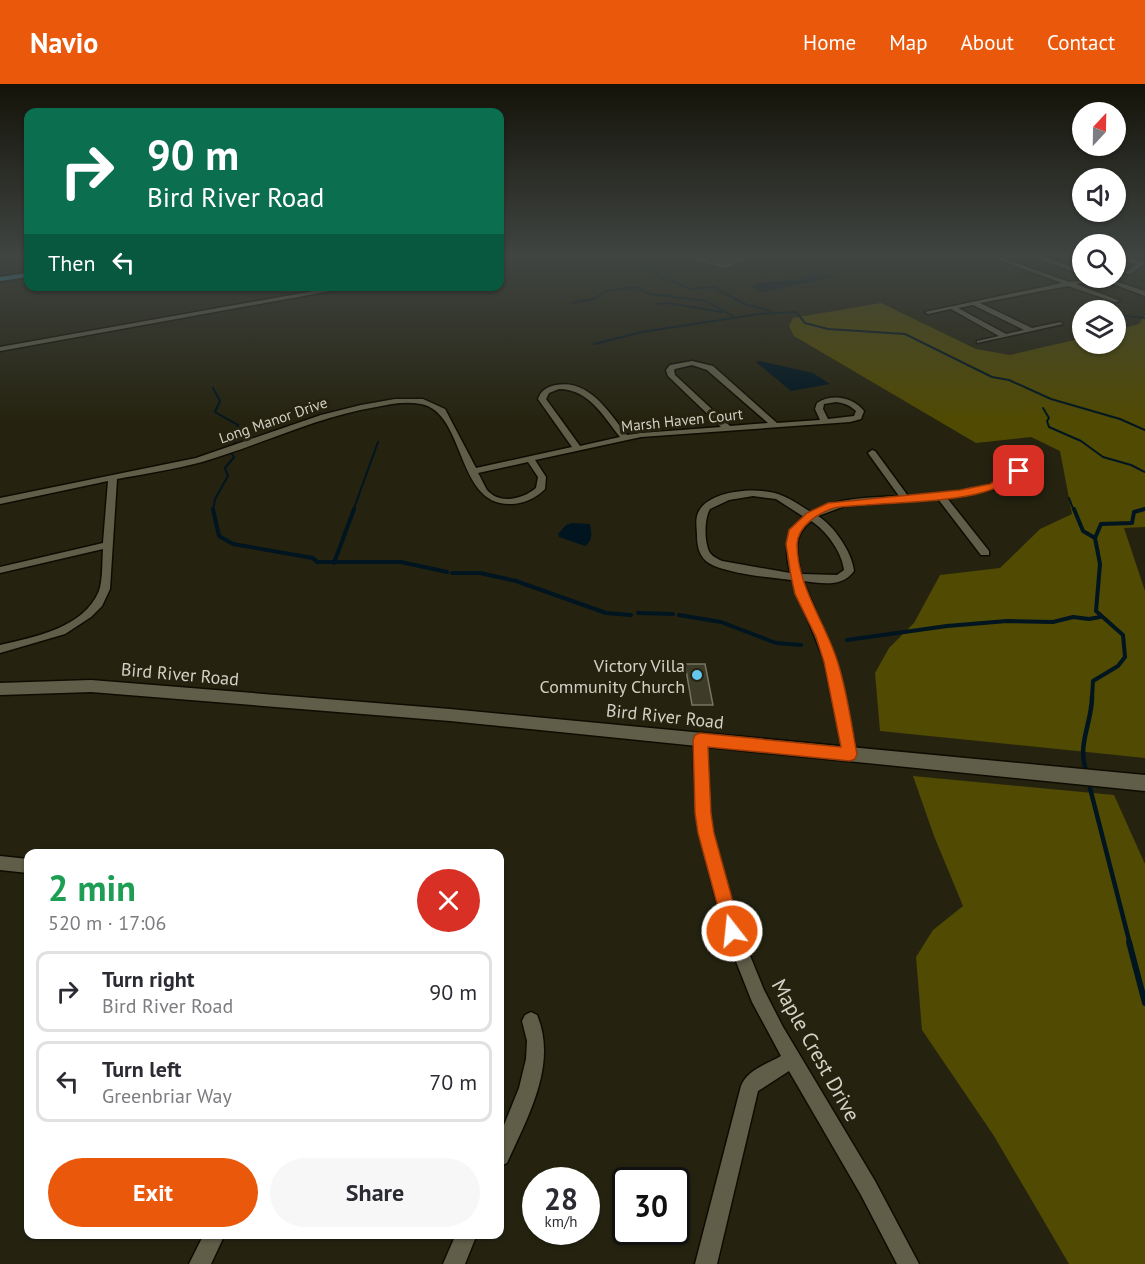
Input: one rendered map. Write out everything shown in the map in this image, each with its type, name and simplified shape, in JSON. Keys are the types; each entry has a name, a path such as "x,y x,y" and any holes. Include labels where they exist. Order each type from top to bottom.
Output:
{"street":[{"path":"0,349 214,311"},
{"path":"928,312 932,311"},
{"path":"959,311 1005,336"},
{"path":"991,311 1030,330"},
{"path":"979,342 1060,324"},
{"path":"727,428 671,375 673,367 692,363 710,368 775,424"},
{"path":"577,448 542,399 550,389 565,386 585,391 625,438"},
{"name":"Long Manor Drive","path":"0,501 219,455 324,416 406,401 427,403 442,411 488,496 504,501 522,500 536,494 543,484 542,477 530,459"},
{"name":"Marsh Haven Court","path":"473,471 625,438 775,424 825,422 854,419 860,411 848,402 826,401 821,403 819,409 825,422"},
{"path":"872,453 906,499"},
{"path":"850,754 831,662 822,637 801,594 792,552 792,536 795,530 811,515 832,505 940,496 993,487 1031,464"},
{"path":"0,649 55,634 90,612 105,589 113,478"},
{"path":"753,493 779,497 811,515 830,530 850,566 849,572 837,579 797,576 732,568 710,559 703,548 702,514 710,505 718,501 753,493"},
{"path":"940,496 985,554"},
{"path":"0,570 108,545"},
{"name":"Bird River Road","path":"0,689 47,686 117,688 513,720 1145,783"},
{"name":"Maple Crest Drive","path":"700,740 703,813 711,857 732,931 758,996 792,1060 868,1188 908,1264"},
{"path":"0,863 24,866"},
{"path":"504,1147 522,1108 530,1079 536,1042 531,1021"},
{"path":"706,1264 750,1086 756,1080 792,1060"},
{"path":"200,1264 212,1239"},
{"path":"454,1264 464,1239"}],"shaded area":[{"path":"834,311 898,311 976,349 1010,355 1072,341 1072,354 1126,354 1126,327 1139,324 1145,315 1145,527 1124,528 1145,591 1145,758 880,731 875,673 889,648 914,623 940,575 1000,568 1040,529 1072,514 1060,451 1031,437 976,443 794,336 789,326 793,318"},
{"path":"913,776 1114,795 1145,864 1145,1264 1069,1264 994,1136 922,1030 916,957 933,930 963,906 934,836"}],"water":[{"path":"756,362 813,373 830,384 791,391"},
{"path":"590,524 591,539 585,546 559,537 558,534 566,525"}],"building":[{"name":"Victory Villa Community Church","path":"685,664 705,664 713,705 692,705"}],"waterway":[{"path":"716,311 722,312"},
{"path":"724,311 734,317"},
{"path":"594,344 642,332 759,314 796,312 805,323 828,329 905,334 992,377 1009,380 1051,399 1120,419 1145,430"},
{"path":"1126,316 1145,318"},
{"path":"213,388 220,401 215,412 238,425 235,442 229,450 234,457 225,468 228,476 215,499 213,510"},
{"path":"1043,408 1049,418 1047,421 1049,427 1081,441 1103,457 1131,465 1145,472"},
{"path":"353,511 378,442"},
{"path":"1069,498 1074,511"},
{"path":"334,562 354,509"},
{"path":"1074,509 1083,531 1095,538"},
{"path":"1095,538 1101,524 1132,523 1134,512 1145,509 1139,511"},
{"path":"213,510 219,536 233,544 313,558 317,562 334,562"},
{"path":"1092,698 1093,681 1118,666 1125,657 1123,635 1096,611 1100,564 1095,538"},
{"path":"334,562 401,562 447,572"},
{"path":"452,573 480,573 516,581 606,613 631,615"},
{"path":"638,613 673,614"},
{"path":"679,615 721,622 776,643 801,645"},
{"path":"847,640 947,626 1007,621 1053,622 1073,617 1089,619 1100,617"},
{"path":"1086,770 1083,752 1092,697"},
{"path":"1090,788 1130,944"},
{"path":"1129,942 1145,1003"}],"place":[{"name":"Victory Villa Community Church","path":"697,675"}],"route":[{"path":"732,931 706,833 700,740 850,754 831,662 822,637 801,594 792,552 792,536 795,530 811,515 832,505 960,494 993,487 1019,471"}]}
